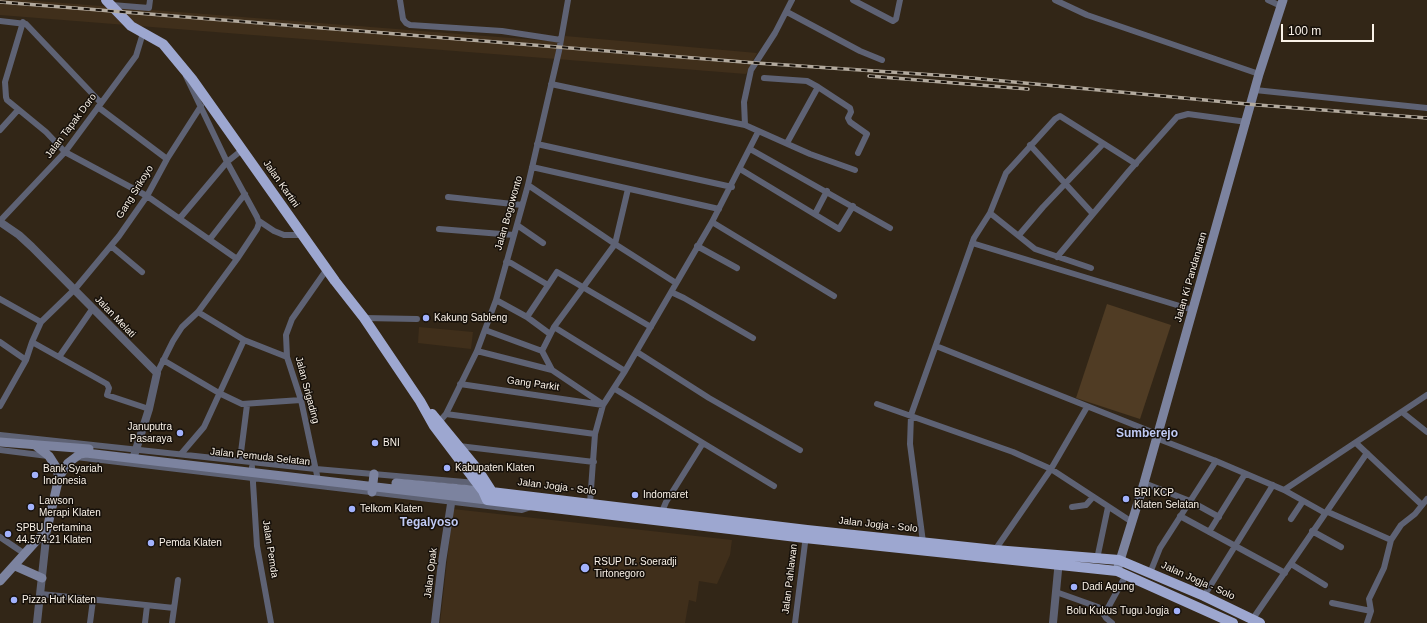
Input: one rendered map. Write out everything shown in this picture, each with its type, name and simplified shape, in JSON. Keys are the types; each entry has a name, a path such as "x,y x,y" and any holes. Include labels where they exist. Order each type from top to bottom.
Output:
{"highway":[{"name":"Jalan Kartini","path":"109,3 123,20 163,44 182,67 203,104 242,150 364,318 420,400 434,426 462,466 486,490"},
{"name":"Jalan Kartini","path":"420,400 442,418 486,490"},
{"name":"Jalan Jogja - Solo","path":"486,490 590,503 661,516"},
{"name":"Jalan Jogja - Solo","path":"486,490 534,506 661,516 806,534 1059,560 1097,558 1119,560 1204,596 1256,621"},
{"name":"Jalan Jogja - Solo","path":"806,534 923,542 995,550 1059,560 1121,573 1234,623"}],"main road":[{"name":"Jalan Ki Pandanaran","path":"1121,573 1119,560 1144,483 1247,122 1259,74 1282,3"},
{"name":"Jalan Pemuda Selatan","path":"0,442 134,454 234,468 252,473 317,474 401,489 452,495 486,490"},
{"path":"35,445 49,456 56,467 59,477"},
{"name":"Jalan Pemuda Selatan","path":"75,457 86,453 134,454"},
{"path":"0,581 47,529 59,477 68,463 75,457"},
{"path":"15,566 29,570 42,578"}],"street":[{"path":"109,3 150,8 150,0"},
{"path":"400,0 403,19 410,25 502,31 561,40"},
{"name":"Jalan Bogowonto","path":"442,418 477,351 496,300 528,185 561,40 568,0"},
{"path":"746,125 744,102 752,70 787,12 792,0"},
{"path":"853,0 893,21 896,18 900,0"},
{"path":"1055,0 1087,15 1259,74"},
{"path":"1268,0 1282,3"},
{"path":"787,12 860,51 882,60"},
{"path":"0,21 23,22 32,29 100,105 167,159"},
{"path":"23,22 5,82 6,97 18,110 46,132 65,152 147,196 237,259"},
{"name":"Jalan Tapak Doro","path":"0,221 65,152 136,56 143,33"},
{"path":"764,78 807,81 848,106 851,109 848,118 850,122 867,134 858,152"},
{"path":"551,84 746,125 758,132 787,144 855,170"},
{"path":"787,144 818,87"},
{"path":"1255,90 1427,108"},
{"path":"203,104 227,162 259,221 274,231 284,235 303,235"},
{"name":"Gang Srikoyo","path":"41,322 75,289 111,246 147,196 167,159 203,104"},
{"path":"0,129 18,110"},
{"path":"1057,257 1177,117 1182,114 1247,122"},
{"path":"923,542 910,444 911,415 972,244 978,229 990,213 1006,173 1030,145 1060,116 1136,164"},
{"path":"590,503 595,434 603,404 615,389 637,352 732,187 758,132"},
{"path":"537,144 732,187"},
{"path":"1019,235 1103,144"},
{"path":"1030,145 1093,214"},
{"path":"750,149 827,191 890,228"},
{"path":"180,218 227,162 242,150"},
{"path":"532,167 719,209"},
{"path":"740,169 839,229 853,206"},
{"path":"528,185 676,283"},
{"path":"542,351 554,327 615,244 628,189"},
{"path":"815,214 827,191"},
{"path":"210,240 245,194"},
{"path":"448,197 522,206"},
{"path":"990,213 1036,249 1090,268"},
{"name":"Jalan Melati","path":"0,221 19,235 75,289 157,373"},
{"path":"134,454 149,409 157,373 163,360 182,327 198,312 237,259 257,229 259,221"},
{"path":"712,222 834,296"},
{"path":"517,225 543,244"},
{"path":"439,229 514,235"},
{"path":"972,244 1193,310"},
{"path":"111,246 142,272"},
{"path":"697,246 737,268"},
{"path":"506,262 511,263 548,285"},
{"name":"Jalan Srigading","path":"317,474 301,400 287,357 286,334 288,327 327,269"},
{"path":"526,317 557,272 651,327"},
{"path":"671,292 684,298 752,338"},
{"path":"0,299 41,322 26,360 0,406"},
{"path":"496,300 526,317 550,334"},
{"path":"59,357 93,308"},
{"path":"198,312 244,340 287,357"},
{"path":"364,318 417,319"},
{"path":"554,327 625,371"},
{"path":"485,330 542,351 552,370"},
{"path":"181,454 204,427 244,340"},
{"path":"0,342 26,360"},
{"path":"32,342 107,384 109,388 107,395 149,409"},
{"path":"936,346 1216,461 1284,490 1326,513 1391,540"},
{"path":"477,351 552,370 603,404"},
{"path":"637,352 709,398 800,450"},
{"path":"163,360 219,394 247,405 301,400"},
{"name":"Gang Parkit","path":"460,384 603,404"},
{"path":"615,389 774,486"},
{"path":"1284,490 1427,395"},
{"path":"877,404 1014,452 1051,469 1132,522"},
{"path":"234,468 247,405"},
{"path":"995,550 1051,469 1087,407"},
{"path":"1402,412 1427,432"},
{"path":"442,418 595,434"},
{"path":"0,435 134,454 181,454 234,468"},
{"path":"661,516 703,443"},
{"path":"1356,443 1422,505"},
{"path":"459,446 594,462"},
{"path":"0,450 49,456"},
{"path":"1256,621 1312,531 1367,453"},
{"path":"75,457 317,474"},
{"path":"1150,572 1160,548 1216,461"},
{"path":"252,473 373,483 486,490"},
{"name":"Jalan Pemda","path":"252,473 258,546 271,623"},
{"path":"1209,532 1245,474"},
{"path":"1144,483 1190,501 1219,517"},
{"path":"1204,596 1272,485"},
{"path":"401,489 452,495 522,510 534,506"},
{"name":"Jalan Opak","path":"435,623 441,567 452,495"},
{"path":"1072,507 1086,505 1093,497"},
{"path":"1367,623 1371,611 1369,599 1384,568 1391,540 1401,525 1427,499"},
{"path":"1291,519 1303,501"},
{"path":"1097,558 1108,507"},
{"path":"1180,516 1285,574"},
{"path":"37,623 47,529"},
{"path":"1312,531 1341,547"},
{"name":"Jalan Pahlawan","path":"795,623 806,534"},
{"path":"0,537 25,554"},
{"path":"1053,623 1059,560"},
{"path":"1291,564 1325,585"},
{"path":"1104,615 1121,573"},
{"path":"172,623 178,580"},
{"path":"1056,592 1098,607 1112,623"},
{"path":"41,594 174,608"},
{"path":"90,623 93,600"},
{"path":"1332,602 1371,611"},
{"path":"145,623 147,606"}],"shaded area":[{"path":"0,0 24,0 563,42 565,36 757,53 746,74 0,15"},
{"path":"1107,304 1171,325 1140,419 1076,398"},
{"path":"419,327 473,332 471,349 418,343"},
{"name":"RSUP Dr. Soeradji Tirtonegoro","path":"453,509 732,540 730,555 717,584 699,581 696,602 689,600 685,623 440,623"}],"railway":[{"path":"0,2 756,63 950,76 1258,105 1427,118"},
{"path":"869,76 1028,89"}],"place":[{"name":"Kakung Sableng","path":"426,318"},
{"name":"Januputra Pasaraya","path":"180,433"},
{"name":"BNI","path":"375,443"},
{"name":"Kabupaten Klaten","path":"447,468"},
{"name":"Bank Syariah Indonesia","path":"35,475"},
{"name":"Indomaret","path":"635,495"},
{"name":"BRI KCP Klaten Selatan","path":"1126,499"},
{"name":"Lawson Merapi Klaten","path":"31,507"},
{"name":"Telkom Klaten","path":"352,509"},
{"name":"SPBU Pertamina 44.574.21 Klaten","path":"8,534"},
{"name":"Pemda Klaten","path":"151,543"},
{"name":"RSUP Dr. Soeradji Tirtonegoro","path":"585,568"},
{"name":"Dadi Agung","path":"1074,587"},
{"name":"Pizza Hut Klaten","path":"14,600"},
{"name":"Bolu Kukus Tugu Jogja","path":"1177,611"}],"district":[{"name":"Sumberejo","path":"1147,434"},
{"name":"Tegalyoso","path":"429,523"}]}
